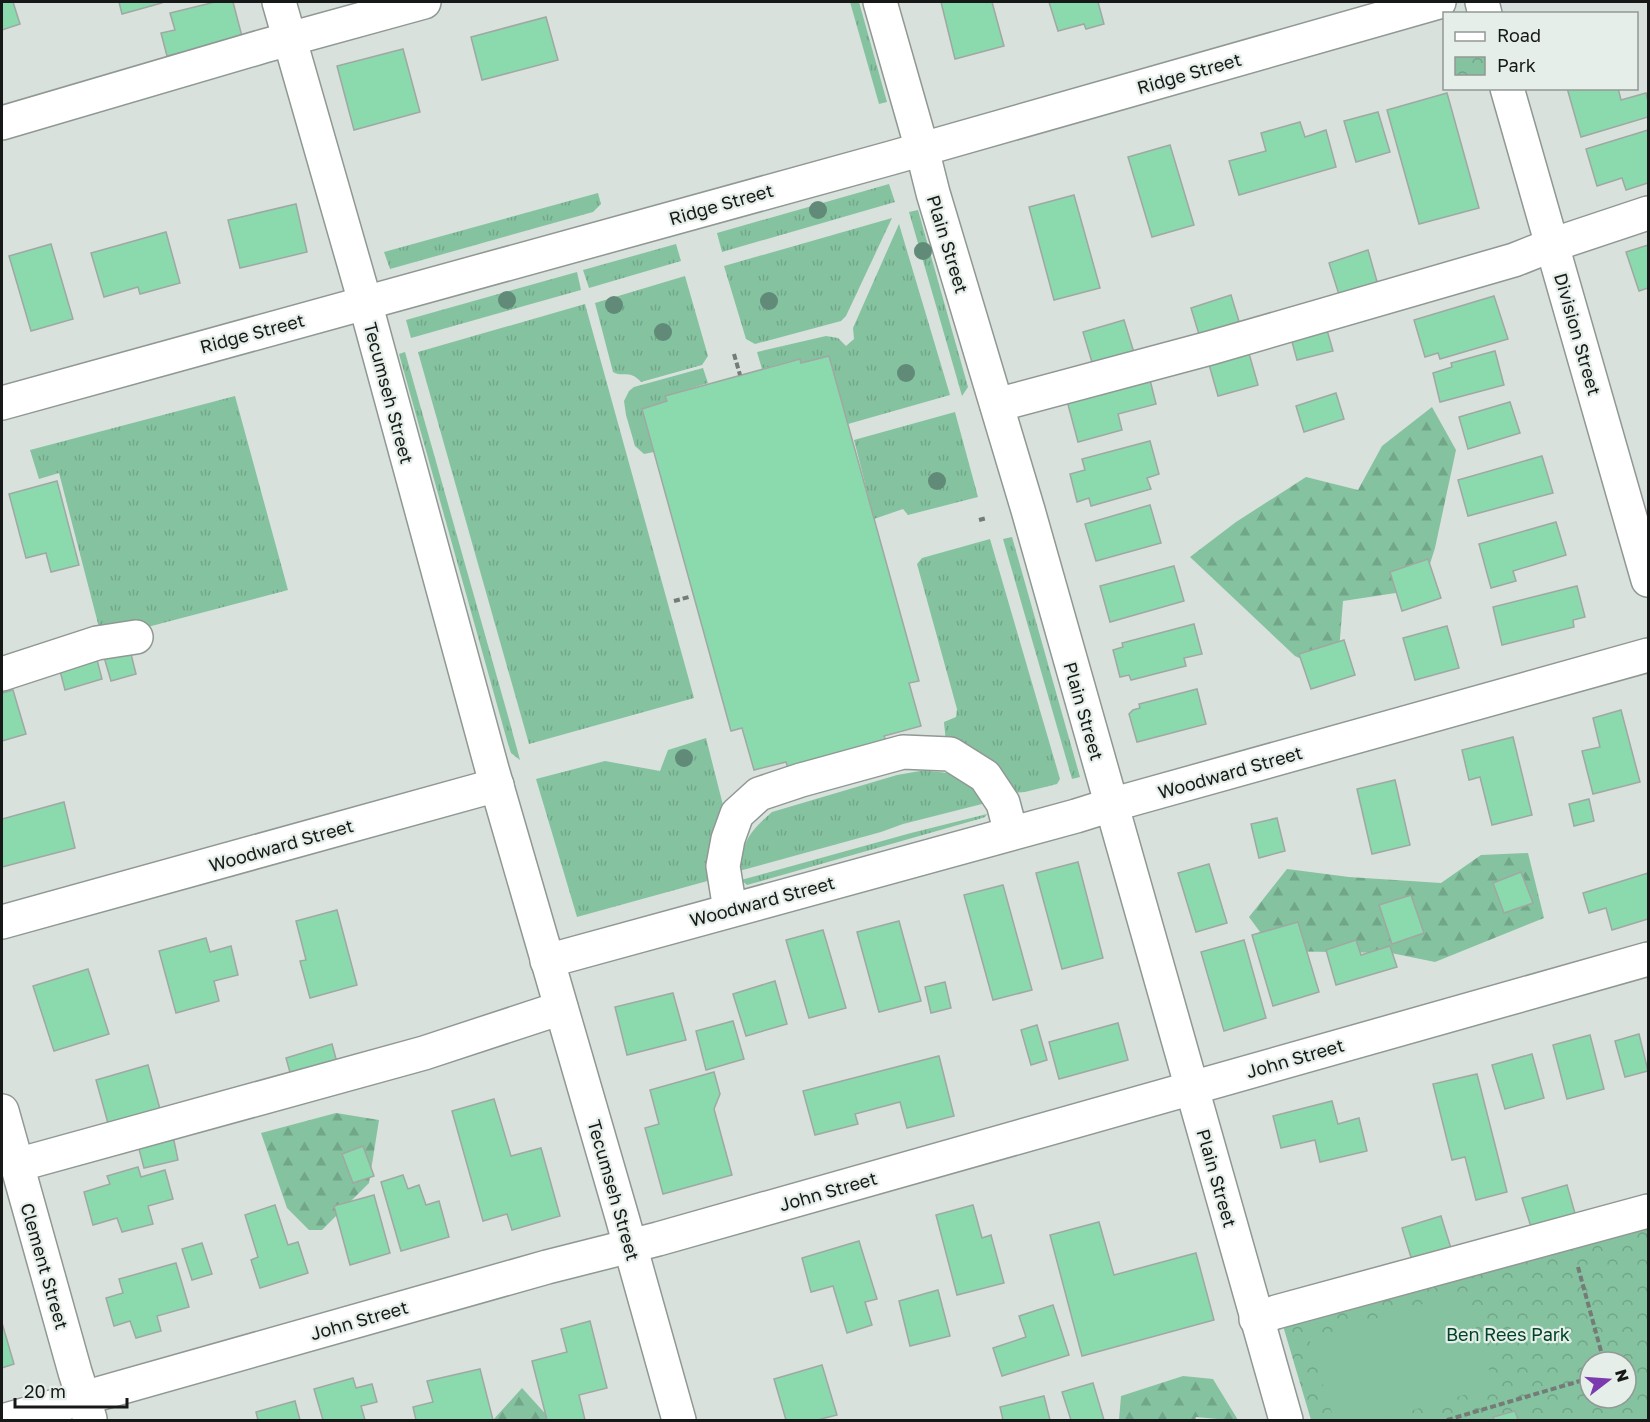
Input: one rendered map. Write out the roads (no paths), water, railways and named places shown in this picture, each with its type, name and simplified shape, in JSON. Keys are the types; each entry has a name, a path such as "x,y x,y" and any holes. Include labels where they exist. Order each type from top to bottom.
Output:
{"street":[{"name":"Tecumseh Street","path":"279,2 365,302 497,785"},
{"path":"2,123 424,2"},
{"name":"Plain Street","path":"880,2 1286,1420"},
{"name":"Ridge Street","path":"2,403 1440,2"},
{"name":"Division Street","path":"1508,90 1648,580"},
{"path":"997,405 1210,348 1514,260 1552,244 1648,213"},
{"path":"2,674 97,643 136,637"},
{"name":"Woodward Street","path":"547,961 1076,816 1648,655"},
{"path":"730,910 723,866 728,839 737,814 759,794 903,752 950,754 985,777 1003,803 1011,833"},
{"path":"497,785 547,961"},
{"name":"Woodward Street","path":"2,922 497,785"},
{"name":"John Street","path":"6,1420 87,1410 547,1267 658,1239 1648,959"},
{"name":"Tecumseh Street","path":"547,961 679,1420"},
{"path":"17,1165 424,1053 561,1008"},
{"name":"Clement Street","path":"2,1112 87,1410"},
{"path":"1256,1319 1648,1211"}],"park label":[{"name":"Ben Rees Park","path":"1508,1334"}]}
